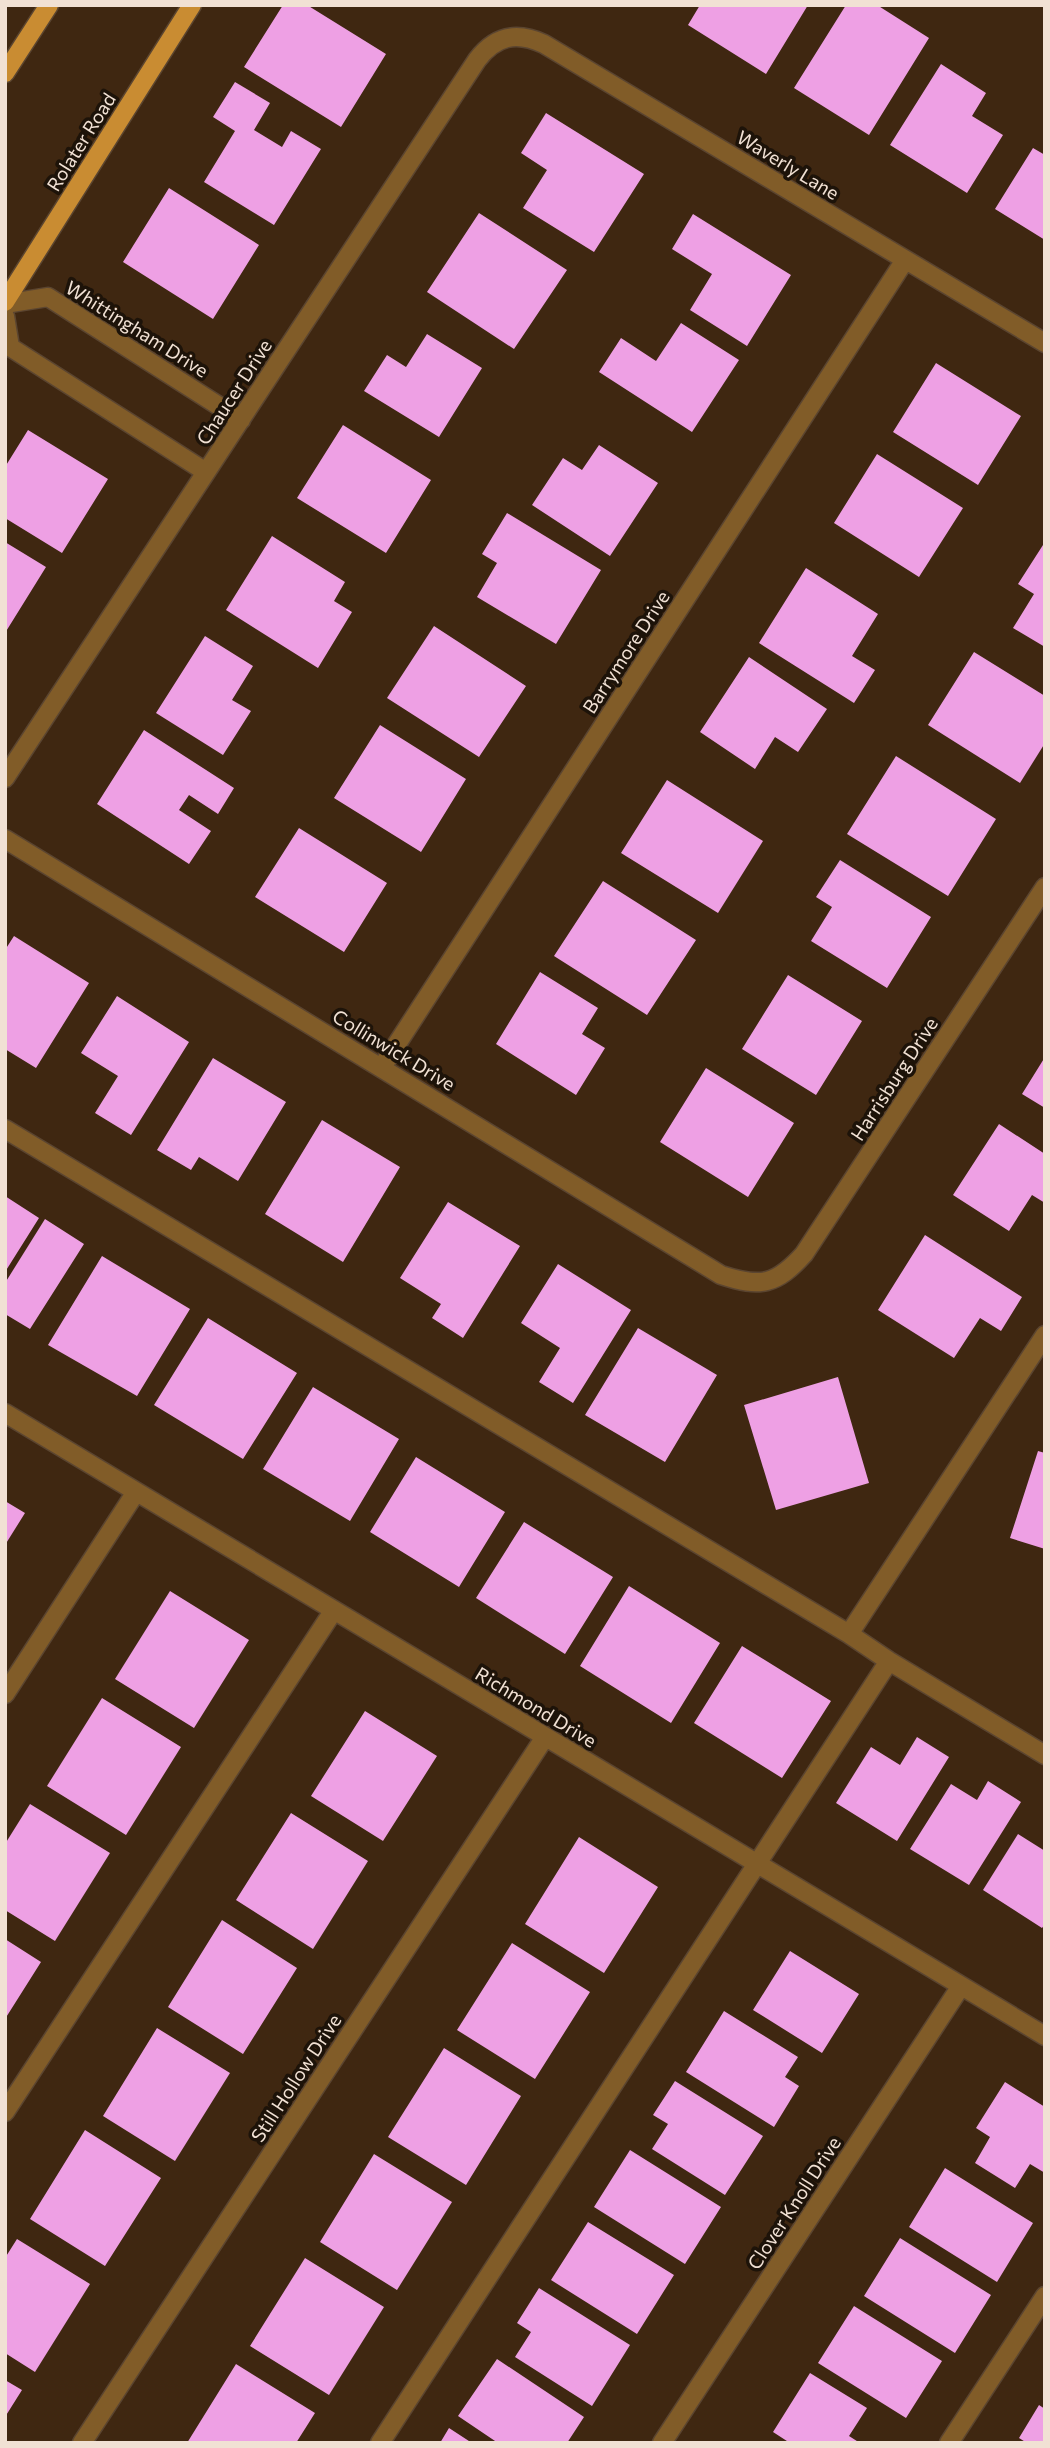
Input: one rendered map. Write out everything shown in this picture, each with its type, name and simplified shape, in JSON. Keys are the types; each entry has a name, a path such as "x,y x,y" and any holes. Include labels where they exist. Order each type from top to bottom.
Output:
{"main road":[{"path":"5,73 49,5"},
{"name":"Rolater Road","path":"5,303 192,5"}],"street":[{"name":"Waverly Lane","path":"506,38 524,37 544,44 1045,343"},
{"name":"Chaucer Drive","path":"5,778 477,60 493,42 506,38"},
{"name":"Barrymore Drive","path":"382,1067 905,260"},
{"name":"Whittingham Drive","path":"5,303 48,297 241,420"},
{"path":"5,317 10,347 206,472"},
{"name":"Collinwick Drive","path":"5,839 721,1275 741,1281 766,1282"},
{"name":"Harrisburg Drive","path":"766,1282 780,1277 804,1254 1045,887"},
{"path":"5,1129 849,1634 888,1661 1045,1755"},
{"path":"849,1634 1045,1335"},
{"name":"Richmond Drive","path":"5,1413 1045,2036"},
{"path":"5,1694 136,1492"},
{"path":"5,2112 334,1610"},
{"path":"380,2443 888,1661"},
{"name":"Still Hollow Drive","path":"82,2443 545,1737"},
{"name":"Clover Knoll Drive","path":"662,2443 961,1986"},
{"path":"949,2443 1045,2296"}],"building":[{"path":"283,5 307,5 386,54 341,127 244,67"},
{"path":"700,5 808,5 766,74 688,25"},
{"path":"846,5 877,5 929,38 869,135 794,88"},
{"path":"941,64 986,93 972,116 1003,135 967,193 890,145"},
{"path":"235,82 270,103 254,130 282,147 291,131 321,149 274,225 204,182 235,131 213,117"},
{"path":"546,113 644,174 594,252 523,208 547,170 521,153"},
{"path":"1033,148 1045,155 1045,240 995,209"},
{"path":"169,188 259,245 213,319 123,262"},
{"path":"479,213 567,270 514,349 427,292"},
{"path":"693,214 791,275 747,346 690,310 712,274 672,249"},
{"path":"681,323 739,360 692,432 599,372 621,338 656,361"},
{"path":"427,334 482,368 439,437 364,391 387,355 406,367"},
{"path":"936,363 1021,416 978,485 893,432"},
{"path":"343,425 431,480 386,553 297,498"},
{"path":"28,430 108,479 62,553 5,518 5,467"},
{"path":"599,445 658,483 610,556 532,505 563,458 582,470"},
{"path":"877,454 963,508 919,577 834,523"},
{"path":"507,513 601,570 556,644 477,597 497,563 482,554"},
{"path":"272,536 345,582 334,601 352,612 318,668 226,610"},
{"path":"5,542 46,567 5,633"},
{"path":"1043,545 1045,647 1013,628 1034,594 1018,584"},
{"path":"806,568 878,614 852,656 875,670 854,703 759,643"},
{"path":"434,626 526,686 479,757 387,698"},
{"path":"205,636 253,666 232,700 251,711 223,755 156,713"},
{"path":"974,652 1045,696 1045,743 1020,783 928,725"},
{"path":"749,657 827,709 798,752 775,737 755,769 700,732"},
{"path":"380,725 466,779 421,852 334,798"},
{"path":"144,730 234,788 218,814 189,795 179,810 211,831 189,864 97,804"},
{"path":"896,756 996,819 948,896 847,834"},
{"path":"667,780 763,841 718,913 621,853"},
{"path":"299,828 387,883 344,952 255,897"},
{"path":"840,860 931,917 887,988 811,941 832,907 816,897"},
{"path":"603,881 696,940 647,1015 554,956"},
{"path":"14,936 89,983 36,1068 5,1049 5,950"},
{"path":"540,972 598,1008 582,1034 605,1048 576,1095 496,1044"},
{"path":"788,975 862,1021 816,1095 742,1049"},
{"path":"117,996 189,1042 131,1135 95,1113 118,1076 81,1053"},
{"path":"1045,1057 1045,1108 1022,1094"},
{"path":"213,1058 286,1102 238,1181 199,1157 191,1170 157,1150"},
{"path":"706,1068 794,1123 748,1197 660,1142"},
{"path":"322,1120 400,1167 343,1262 265,1214"},
{"path":"999,1124 1045,1154 1045,1203 1032,1195 1009,1231 953,1195"},
{"path":"5,1196 39,1218 5,1272"},
{"path":"448,1202 520,1246 463,1338 432,1318 441,1304 400,1278"},
{"path":"45,1219 84,1244 30,1329 5,1314 5,1283"},
{"path":"925,1235 1022,1297 1001,1331 980,1318 954,1358 878,1310"},
{"path":"102,1256 190,1309 137,1396 48,1345"},
{"path":"558,1264 631,1310 573,1403 539,1382 560,1348 521,1323"},
{"path":"208,1318 297,1373 243,1459 154,1405"},
{"path":"638,1328 717,1375 665,1462 585,1415"},
{"path":"838,1377 869,1483 776,1510 744,1405"},
{"path":"313,1387 399,1439 350,1521 263,1469"},
{"path":"1038,1451 1045,1453 1045,1549 1010,1538"},
{"path":"416,1457 505,1512 459,1587 370,1532"},
{"path":"5,1501 25,1513 5,1545"},
{"path":"524,1522 613,1577 565,1654 476,1598"},
{"path":"629,1586 720,1643 671,1723 580,1666"},
{"path":"170,1591 249,1640 194,1728 115,1679"},
{"path":"742,1646 831,1701 782,1778 694,1723"},
{"path":"102,1698 181,1747 126,1835 47,1786"},
{"path":"365,1711 437,1756 383,1841 311,1796"},
{"path":"917,1737 949,1757 897,1841 836,1803 871,1747 900,1765"},
{"path":"988,1781 1021,1802 969,1885 910,1849 951,1784 977,1800"},
{"path":"30,1804 110,1853 55,1941 5,1910 5,1844"},
{"path":"291,1813 368,1861 313,1949 236,1900"},
{"path":"1018,1834 1045,1851 1045,1924 1042,1928 983,1890"},
{"path":"579,1837 658,1887 604,1973 525,1924"},
{"path":"222,1920 297,1968 243,2054 168,2007"},
{"path":"5,1939 41,1962 5,2019"},
{"path":"512,1943 590,1992 535,2079 457,2030"},
{"path":"790,1951 859,1994 822,2053 753,2010"},
{"path":"724,2011 798,2057 785,2077 799,2086 774,2127 686,2072"},
{"path":"157,2028 230,2073 175,2161 103,2116"},
{"path":"444,2048 521,2096 466,2185 388,2137"},
{"path":"675,2081 763,2136 725,2195 652,2149 668,2124 653,2115"},
{"path":"1005,2082 1045,2107 1045,2173 1030,2164 1015,2188 975,2163 990,2137 976,2128"},
{"path":"85,2130 161,2178 105,2266 30,2219"},
{"path":"630,2150 721,2207 685,2264 594,2207"},
{"path":"374,2154 452,2202 397,2290 320,2242"},
{"path":"945,2168 1033,2223 997,2282 909,2227"},
{"path":"588,2222 674,2275 637,2334 551,2280"},
{"path":"900,2238 991,2295 955,2353 864,2296"},
{"path":"17,2239 90,2284 35,2372 5,2353 5,2258"},
{"path":"305,2258 384,2307 329,2395 250,2346"},
{"path":"539,2288 630,2345 592,2406 515,2357 531,2332 517,2323"},
{"path":"854,2306 942,2361 906,2418 818,2363"},
{"path":"497,2359 584,2417 567,2443 498,2443 458,2416"},
{"path":"236,2364 315,2413 296,2443 187,2443"},
{"path":"810,2373 867,2408 849,2436 860,2443 790,2443 773,2432"},
{"path":"5,2380 22,2390 5,2417"},
{"path":"1039,2405 1045,2409 1045,2443 1027,2443 1019,2438"},
{"path":"449,2428 472,2443 440,2443"}]}
